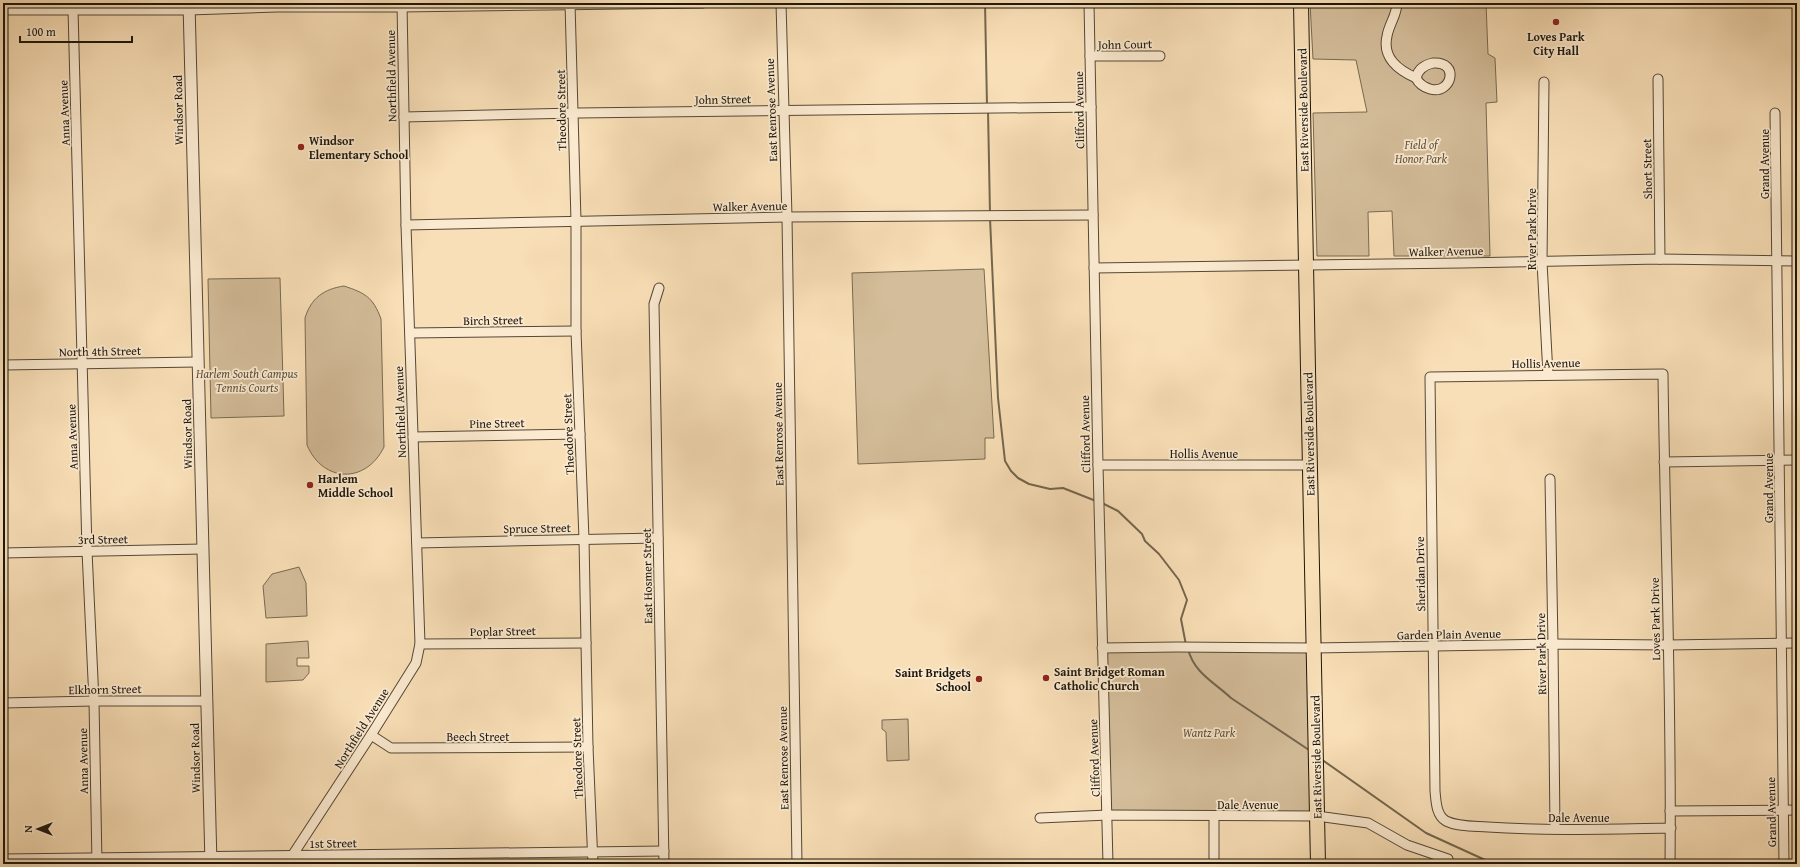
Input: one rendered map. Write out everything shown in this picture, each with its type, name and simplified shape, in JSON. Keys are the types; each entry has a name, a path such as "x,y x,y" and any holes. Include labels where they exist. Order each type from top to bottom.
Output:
{"main road":[{"name":"East Riverside Boulevard","path":"1301,3 1318,864"}],"street":[{"path":"3,10 703,3"},
{"name":"East Renrose Avenue","path":"781,3 787,217 797,864"},
{"name":"Clifford Avenue","path":"1090,3 1098,490 1108,815 1108,864"},
{"path":"1397,3 1397,10 1386,36 1387,52 1391,61 1396,67 1416,78"},
{"name":"Theodore Street","path":"570,4 576,221 576,331 584,538 588,747 593,864"},
{"name":"Northfield Avenue","path":"292,856 416,663 420,644 406,225 402,5"},
{"name":"Windsor Road","path":"189,7 211,860"},
{"name":"Anna Avenue","path":"73,9 87,551 94,701 96,861"},
{"name":"John Court","path":"1090,56 1160,56"},
{"name":"Short Street","path":"1658,79 1660,259"},
{"name":"River Park Drive","path":"1544,82 1542,262 1548,375"},
{"name":"John Street","path":"404,117 574,113 1091,106"},
{"name":"Grand Avenue","path":"1775,113 1784,864"},
{"name":"Walker Avenue","path":"406,225 787,217 1094,215"},
{"name":"Walker Avenue","path":"1094,268 1660,259 1797,261"},
{"name":"East Hosmer Street","path":"659,288 654,304 664,864"},
{"name":"Birch Street","path":"410,333 576,331"},
{"name":"North 4th Street","path":"3,365 198,362"},
{"name":"Hollis Avenue","path":"1430,377 1663,374"},
{"name":"Loves Park Drive","path":"1663,374 1671,828 1670,864"},
{"name":"Sheridan Drive","path":"1430,377 1435,791 1438,808 1442,818"},
{"name":"Pine Street","path":"414,437 580,434"},
{"path":"1664,462 1797,460"},
{"name":"Hollis Avenue","path":"1098,465 1309,465"},
{"name":"River Park Drive","path":"1550,479 1554,644 1555,829"},
{"name":"Spruce Street","path":"417,543 584,538 658,538"},
{"name":"3rd Street","path":"3,553 203,549"},
{"name":"Poplar Street","path":"420,644 586,642"},
{"name":"Garden Plain Avenue","path":"1102,648 1433,647 1554,644 1668,646 1797,643"},
{"name":"Elkhorn Street","path":"3,703 207,701"},
{"name":"Beech Street","path":"371,735 391,748 588,747"},
{"path":"1670,811 1797,810"},
{"name":"Dale Avenue","path":"1040,818 1108,815 1316,816 1368,823 1407,845 1448,859"},
{"path":"1214,816 1214,864"},
{"name":"Dale Avenue","path":"1442,818 1450,822 1464,825 1555,829 1671,828"},
{"name":"1st Street","path":"3,859 96,861 211,860 292,856 664,851"}],"green space":[{"name":"Field of Honor Park","path":"1310,3 1486,3 1488,54 1495,58 1497,102 1486,103 1490,256 1394,256 1392,211 1368,212 1369,256 1317,256 1313,113 1367,112 1356,60 1313,59"},
{"path":"984,269 994,438 985,438 985,459 858,464 852,273"},
{"name":"Harlem South Campus Tennis Courts","path":"280,278 284,416 211,418 208,279"},
{"path":"344,286 358,291 367,297 375,306 381,319 384,447 376,459 367,468 356,473 345,474 334,472 323,467 314,458 307,445 305,318 311,305 319,296 330,289"},
{"path":"299,567 306,583 307,616 266,618 263,586 272,574"},
{"path":"308,641 309,658 297,658 297,666 309,666 309,673 303,680 266,682 266,644"},
{"name":"Wantz Park","path":"1102,648 1314,648 1317,816 1108,815"},
{"path":"908,719 909,760 887,761 886,732 882,729 882,720"}],"waterway":[{"path":"985,3 987,106"},
{"path":"988,110 990,214"},
{"path":"990,218 998,398 1005,461 1011,471 1018,478 1029,484 1050,489 1063,488 1096,501"},
{"path":"1102,503 1118,511 1142,534 1145,541 1159,554 1179,580 1187,600 1181,619 1186,645"},
{"path":"1188,649 1195,665 1200,671 1231,698 1309,750"},
{"path":"1321,759 1426,833 1494,864"}],"place":[{"name":"Loves Park City Hall","path":"1556,22"},
{"name":"Windsor Elementary School","path":"301,147"},
{"name":"Harlem Middle School","path":"310,485"},
{"name":"Saint Bridget Roman Catholic Church","path":"1046,678"},
{"name":"Saint Bridgets School","path":"979,679"}]}
